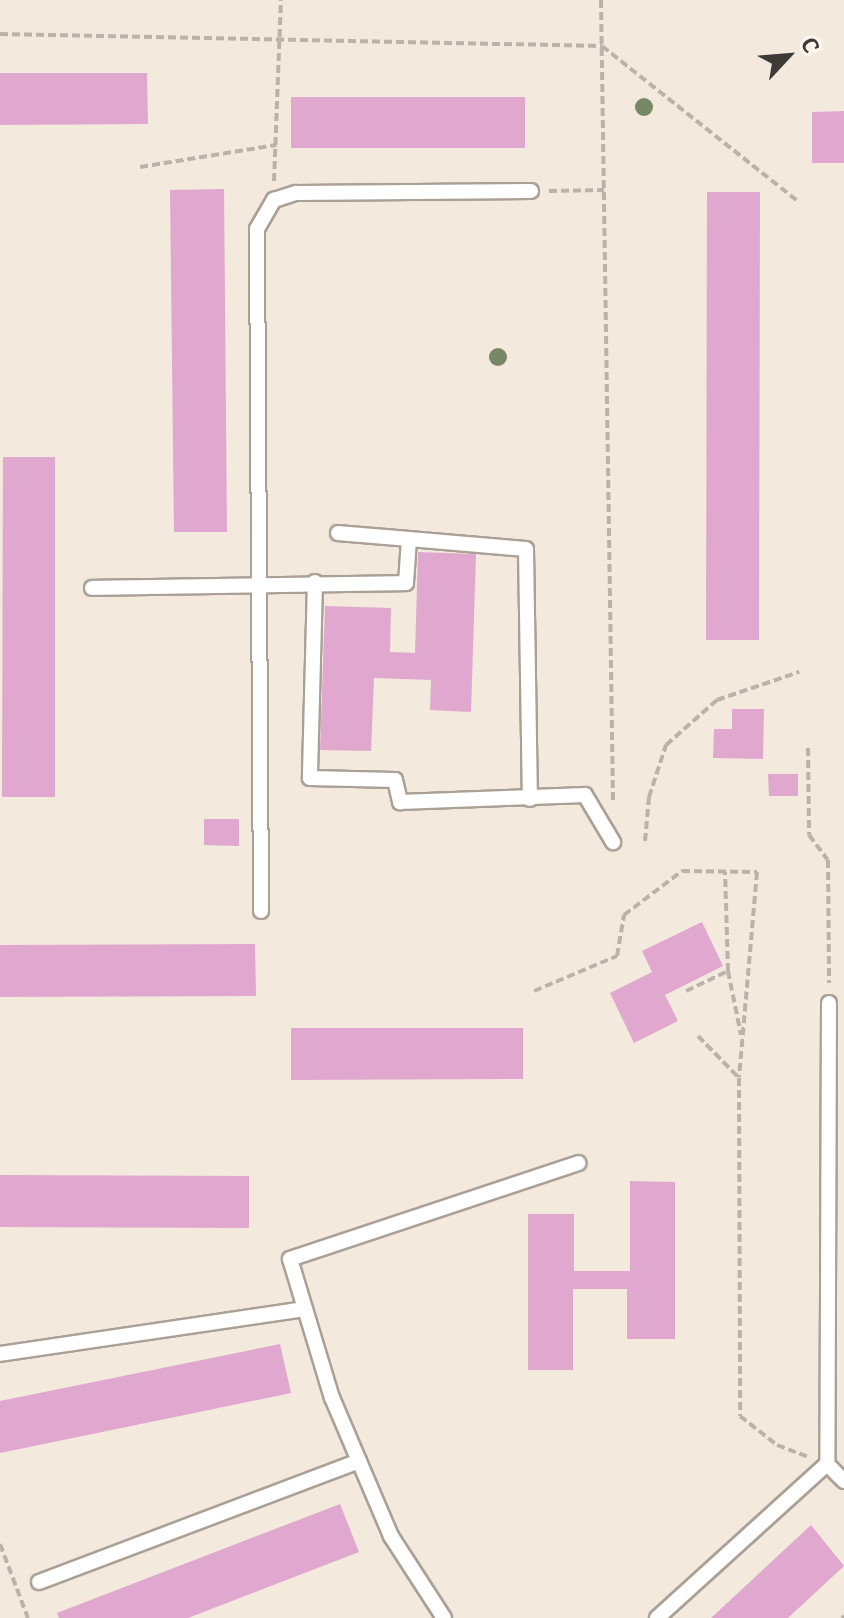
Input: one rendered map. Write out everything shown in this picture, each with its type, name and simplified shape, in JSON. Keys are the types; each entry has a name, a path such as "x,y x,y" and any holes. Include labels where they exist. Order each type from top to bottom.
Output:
{"lane":[{"path":"261,911 257,229 274,200 324,190 531,191"},
{"path":"338,533 526,549 530,799"},
{"path":"92,588 259,582 406,583 409,539"},
{"path":"315,582 310,778 395,780 400,802 585,795 613,842"},
{"path":"829,1003 827,1464 844,1481"},
{"path":"438,1616 391,1536 332,1398 290,1259 578,1163"},
{"path":"0,1354 305,1309"},
{"path":"39,1582 359,1461"},
{"path":"657,1618 827,1464"}],"path":[{"path":"274,200 281,0"},
{"path":"601,0 613,842"},
{"path":"0,34 280,37 602,46 796,200"},
{"path":"140,167 276,145"},
{"path":"531,191 604,190"},
{"path":"645,841 649,797 666,745 717,700 799,672"},
{"path":"808,748 809,835 828,860 829,1003"},
{"path":"534,991 617,956 624,915 682,871 757,872 739,1078 740,1416 777,1445 827,1464"},
{"path":"725,872 728,971 742,1041"},
{"path":"686,991 728,971"},
{"path":"698,1036 739,1078"},
{"path":"0,1544 28,1618"}],"building":[{"path":"0,73 147,73 148,124 0,125"},
{"path":"291,97 525,97 525,148 291,148"},
{"path":"844,111 844,163 812,163 812,112"},
{"path":"224,189 227,532 174,532 170,190"},
{"path":"707,192 760,192 759,640 706,640"},
{"path":"3,457 55,457 55,797 2,797"},
{"path":"418,552 476,554 471,712 430,710 431,680 374,678 371,751 320,750 325,606 391,608 390,652 415,653"},
{"path":"732,709 764,709 763,759 713,758 714,729 732,729"},
{"path":"768,774 798,774 798,796 769,796"},
{"path":"204,819 239,819 239,846 204,845"},
{"path":"702,922 723,966 665,995 678,1021 634,1043 610,993 652,972 642,951"},
{"path":"255,944 256,996 0,997 0,945"},
{"path":"291,1028 523,1028 523,1079 291,1080"},
{"path":"0,1175 249,1176 249,1228 0,1227"},
{"path":"630,1181 675,1182 675,1339 627,1339 627,1289 573,1289 573,1370 528,1370 528,1214 574,1214 574,1271 630,1271"},
{"path":"280,1344 291,1393 0,1453 0,1401"},
{"path":"340,1504 359,1552 188,1618 59,1618 57,1613"},
{"path":"811,1525 844,1566 788,1618 711,1618"}]}
